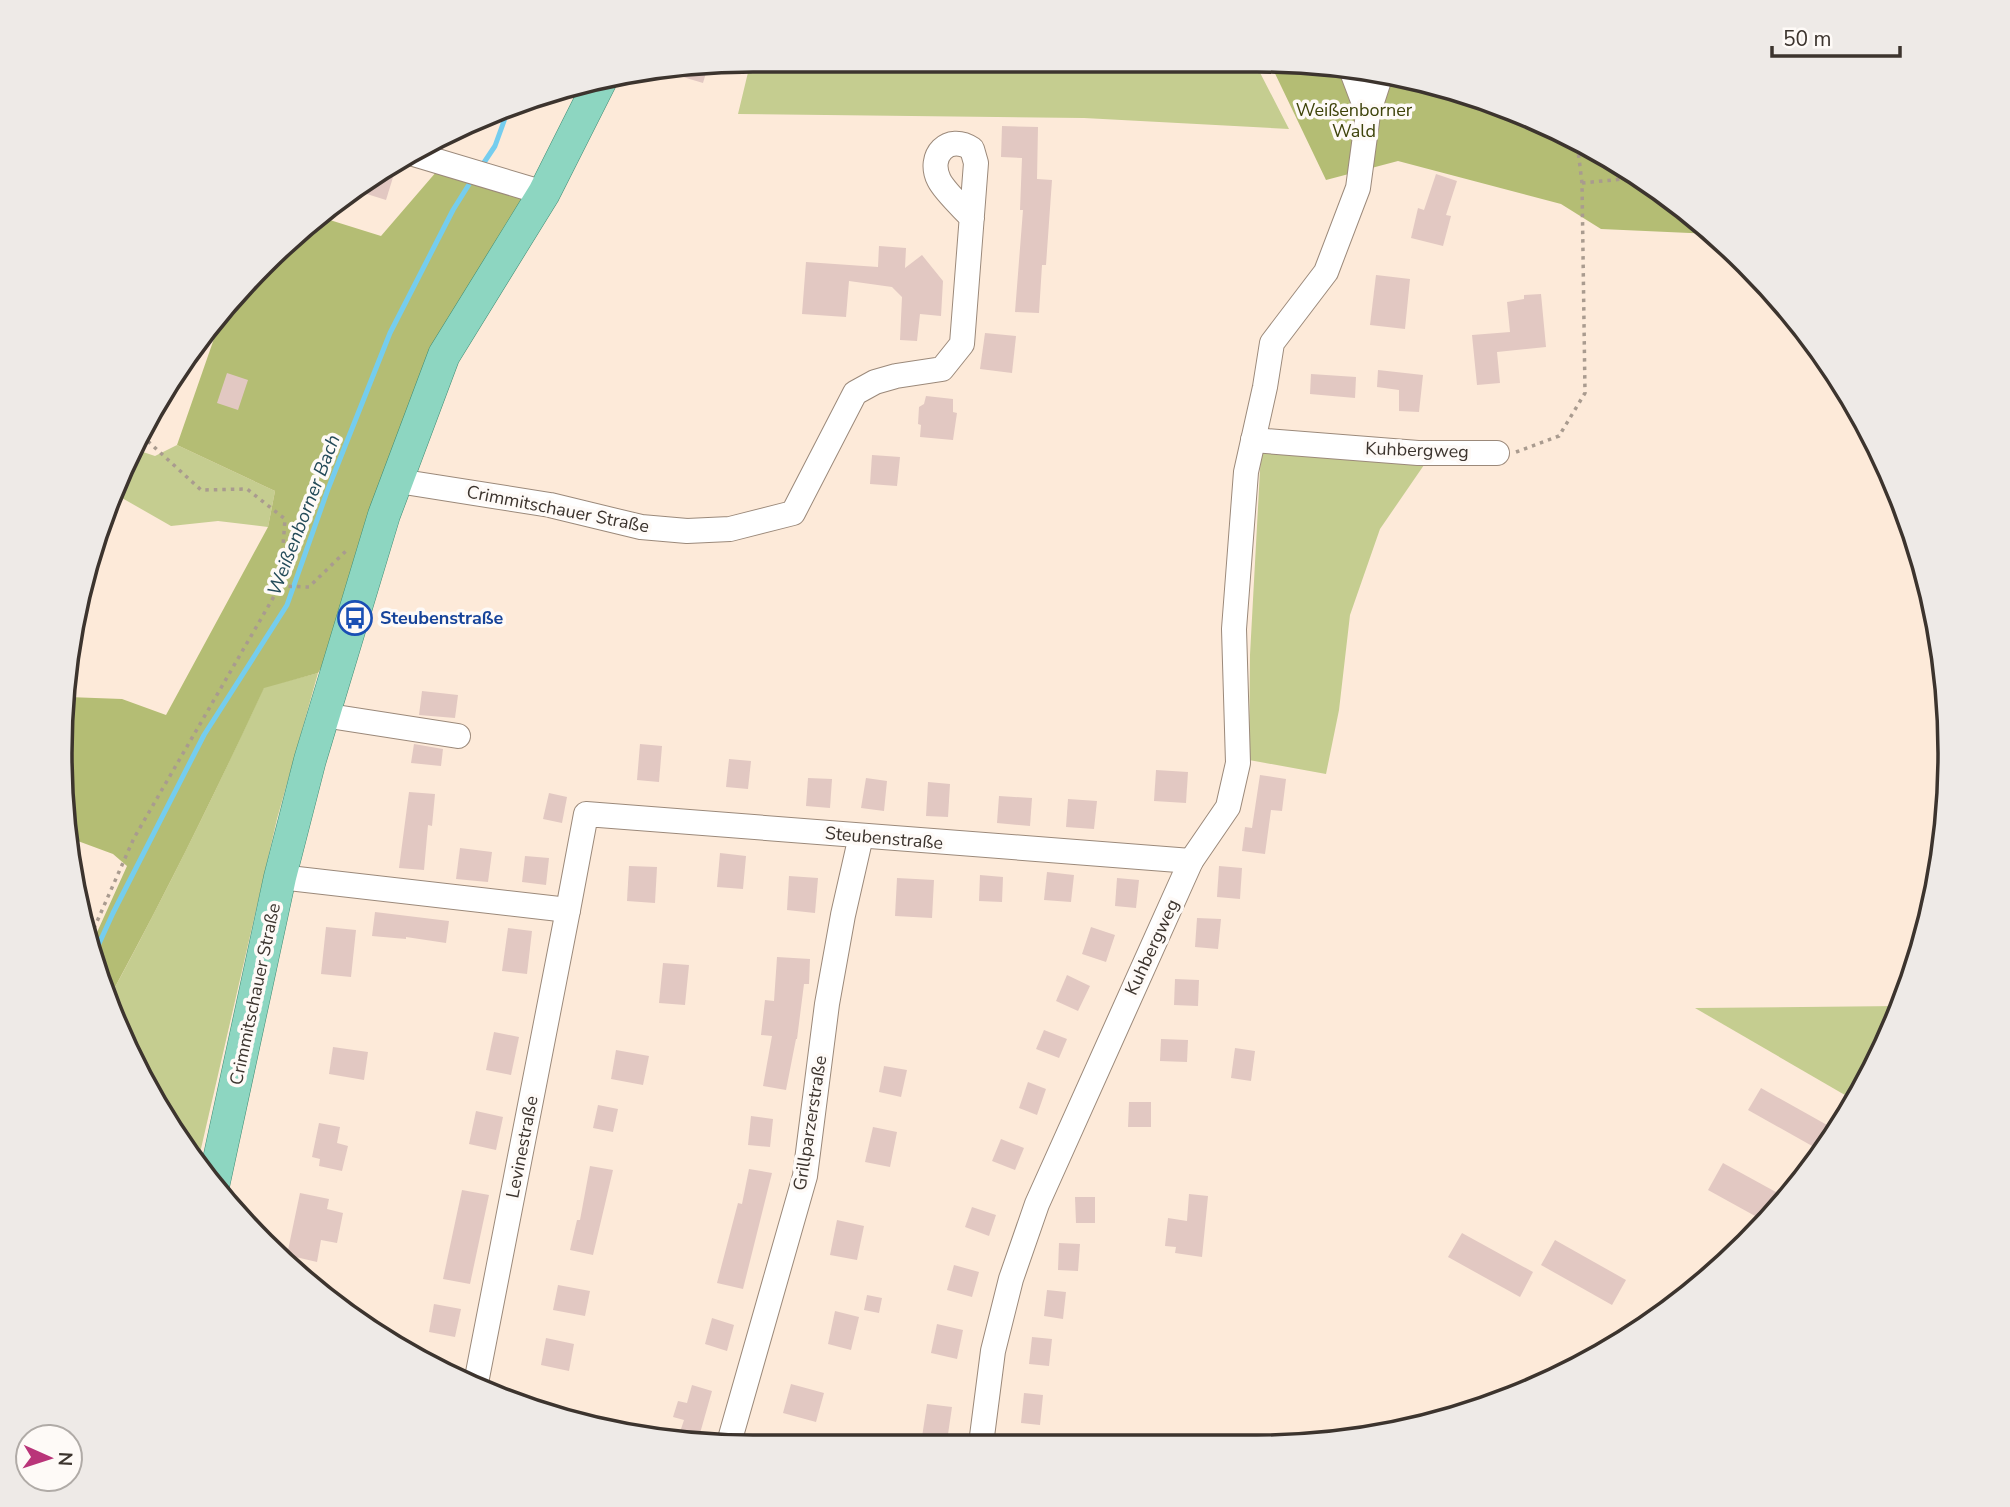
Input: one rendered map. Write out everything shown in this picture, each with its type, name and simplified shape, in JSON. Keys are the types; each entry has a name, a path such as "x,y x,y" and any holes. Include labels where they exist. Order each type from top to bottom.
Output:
{"main road":[{"name":"Crimmitschauer Straße","path":"216,1173 280,877 323,715 384,515 444,355 544,194 596,91"}],"street":[{"path":"1355,80 1368,114"},
{"name":"Kuhbergweg","path":"982,1435 993,1351 1011,1279 1037,1204 1191,861 1228,807 1238,763 1234,629 1246,472 1272,343 1326,272 1358,188 1368,114 1378,83"},
{"path":"424,157 544,194"},
{"name":"Crimmitschauer Straße","path":"398,481 550,505 641,527 687,531 730,529 793,513 855,393 876,382 896,376 942,369 962,344 972,218"},
{"name":"Kuhbergweg","path":"1253,440 1418,453 1497,453"},
{"path":"323,715 458,736"},
{"name":"Steubenstraße","path":"568,910 586,814 1191,861"},
{"name":"Grillparzerstraße","path":"731,1434 805,1176 827,1004 861,836"},
{"path":"280,877 568,910"},
{"name":"Levinestraße","path":"477,1376 568,910"}],"path":[{"path":"1497,453 1518,452 1559,436 1585,393 1578,153"},
{"path":"1581,183 1622,179"},
{"path":"94,927 134,838 280,586 285,519 247,489 201,490 148,441"},
{"path":"280,586 309,587"}],"green space":[{"path":"748,72 1260,72 1289,129 1084,118 738,114"},
{"name":"Weißenborner Wald","path":"1274,72 1301,73 1390,85 1476,108 1558,142 1597,163 1672,213 1697,233 1601,229 1561,204 1398,161 1326,180"},
{"path":"437,171 530,199 444,355 337,642 318,673 264,688 188,846 114,989 96,934 127,866 113,854 78,841 73,798 74,697 122,699 166,715 268,527 275,491 177,445 215,335 271,271 330,220 381,236"},
{"path":"177,445 275,491 268,527 218,521 171,526 122,498 142,452 155,456"},
{"path":"1261,452 1424,465 1380,529 1350,615 1339,710 1326,774 1249,760 1250,655"},
{"path":"318,673 277,819 200,1151 163,1094 142,1055 114,989 188,846 264,687"},
{"path":"1889,1006 1868,1055 1846,1096 1695,1008"}],"building":[{"path":"706,73 703,83 680,76"},
{"path":"1002,126 1038,127 1037,179 1052,180 1046,265 1042,265 1039,313 1015,312 1023,210 1020,210 1022,158 1001,157"},
{"path":"1436,174 1457,181 1446,215 1451,216 1443,246 1411,238 1418,208 1424,210"},
{"path":"394,175 386,200 366,194"},
{"path":"879,246 906,248 905,268 922,255 943,281 941,316 920,314 917,341 900,340 902,297 892,287 849,281 846,317 802,314 806,262 878,267"},
{"path":"1376,275 1410,279 1405,329 1370,325"},
{"path":"1541,294 1546,347 1497,352 1500,383 1477,385 1472,335 1510,332 1507,302 1524,299 1524,295"},
{"path":"985,333 1016,336 1012,373 980,369"},
{"path":"1378,370 1423,375 1419,412 1399,411 1399,390 1377,387"},
{"path":"227,373 248,380 238,410 217,403"},
{"path":"1311,374 1356,377 1355,398 1310,394"},
{"path":"926,396 953,399 953,412 957,413 953,440 920,437 919,407 924,404"},
{"path":"872,455 900,457 897,486 870,484"},
{"path":"422,691 458,695 455,718 419,715"},
{"path":"414,744 443,749 441,766 411,763"},
{"path":"640,744 662,746 659,782 637,780"},
{"path":"729,759 751,761 748,789 726,787"},
{"path":"1156,770 1188,772 1186,803 1154,801"},
{"path":"1260,775 1286,779 1282,811 1271,810 1265,854 1242,851 1245,827 1252,828"},
{"path":"808,778 832,779 830,808 806,806"},
{"path":"866,778 887,781 884,811 861,808"},
{"path":"928,782 950,784 948,817 926,816"},
{"path":"409,792 435,794 432,826 428,825 424,870 399,868"},
{"path":"549,793 567,797 562,823 543,819"},
{"path":"999,796 1032,798 1030,826 997,823"},
{"path":"1068,799 1097,801 1094,829 1066,827"},
{"path":"460,848 492,852 488,882 456,879"},
{"path":"720,853 746,856 743,889 717,887"},
{"path":"525,856 549,858 546,885 522,882"},
{"path":"629,866 657,867 655,903 627,901"},
{"path":"1219,866 1242,868 1240,899 1217,897"},
{"path":"1047,872 1074,875 1071,902 1044,900"},
{"path":"980,875 1003,877 1002,902 979,901"},
{"path":"789,876 818,878 815,913 787,910"},
{"path":"897,878 934,880 932,918 895,916"},
{"path":"1117,878 1139,880 1136,908 1115,906"},
{"path":"375,912 449,921 446,943 406,937 372,936"},
{"path":"1197,918 1221,919 1218,949 1195,947"},
{"path":"326,927 356,930 351,977 321,974"},
{"path":"1091,927 1115,935 1106,962 1082,954"},
{"path":"508,928 532,931 527,974 502,971"},
{"path":"777,957 810,959 809,984 804,984 797,1039 786,1090 763,1086 772,1036 761,1035 765,1000 774,1001"},
{"path":"663,963 689,965 685,1005 659,1003"},
{"path":"1067,975 1090,986 1078,1011 1056,1001"},
{"path":"1175,979 1199,980 1198,1006 1174,1005"},
{"path":"1044,1030 1067,1039 1059,1058 1036,1049"},
{"path":"494,1032 519,1037 511,1075 486,1070"},
{"path":"1161,1039 1188,1040 1187,1062 1160,1061"},
{"path":"333,1047 368,1052 364,1080 329,1074"},
{"path":"1235,1048 1255,1051 1251,1081 1231,1078"},
{"path":"616,1050 649,1056 643,1085 611,1079"},
{"path":"884,1066 907,1070 901,1097 879,1092"},
{"path":"1028,1082 1046,1089 1037,1115 1019,1108"},
{"path":"1761,1088 1827,1125 1813,1146 1748,1110"},
{"path":"1129,1102 1151,1102 1151,1127 1128,1127"},
{"path":"598,1105 618,1109 613,1132 593,1128"},
{"path":"476,1111 503,1117 496,1150 469,1144"},
{"path":"751,1116 773,1119 770,1147 748,1145"},
{"path":"319,1123 340,1127 337,1143 348,1146 342,1171 319,1166 320,1159 312,1157"},
{"path":"873,1127 897,1132 890,1167 865,1162"},
{"path":"1001,1139 1024,1148 1015,1170 992,1161"},
{"path":"1723,1163 1777,1193 1756,1217 1708,1190"},
{"path":"590,1166 613,1170 593,1255 570,1250 577,1220 580,1220"},
{"path":"749,1169 772,1173 743,1289 717,1283 738,1203 742,1204"},
{"path":"462,1190 489,1195 470,1284 443,1279"},
{"path":"300,1193 329,1199 327,1209 343,1213 337,1243 321,1240 317,1262 294,1257 288,1251"},
{"path":"1189,1194 1208,1196 1202,1257 1175,1253 1176,1247 1165,1246 1168,1218 1187,1221"},
{"path":"1075,1197 1095,1197 1095,1223 1076,1223"},
{"path":"972,1207 996,1215 989,1236 965,1227"},
{"path":"837,1220 864,1226 857,1260 830,1255"},
{"path":"1462,1233 1533,1272 1520,1297 1448,1257"},
{"path":"1555,1240 1626,1280 1612,1305 1541,1265"},
{"path":"1059,1243 1080,1244 1078,1271 1058,1270"},
{"path":"954,1265 979,1272 972,1297 947,1290"},
{"path":"558,1285 590,1291 585,1316 553,1310"},
{"path":"1047,1290 1066,1292 1063,1319 1044,1316"},
{"path":"867,1295 882,1298 879,1313 864,1310"},
{"path":"434,1304 461,1309 455,1337 429,1332"},
{"path":"835,1311 859,1317 851,1350 828,1344"},
{"path":"712,1318 734,1325 727,1351 705,1344"},
{"path":"937,1324 963,1330 957,1359 931,1353"},
{"path":"1032,1337 1052,1339 1049,1366 1029,1364"},
{"path":"546,1338 574,1344 569,1371 541,1365"},
{"path":"791,1384 824,1393 816,1422 783,1413"},
{"path":"692,1385 712,1391 700,1433 680,1431 684,1420 673,1417 678,1401 687,1403"},
{"path":"1024,1393 1043,1395 1040,1425 1021,1423"},
{"path":"927,1404 952,1407 948,1435 922,1435"}],"waterway":[{"name":"Weißenborner Bach","path":"481,167 495,146 505,119"},
{"name":"Weißenborner Bach","path":"99,943 204,735 287,605 328,489 390,333 453,210 473,178"}],"place":[{"name":"Steubenstraße","path":"355,618"}]}
